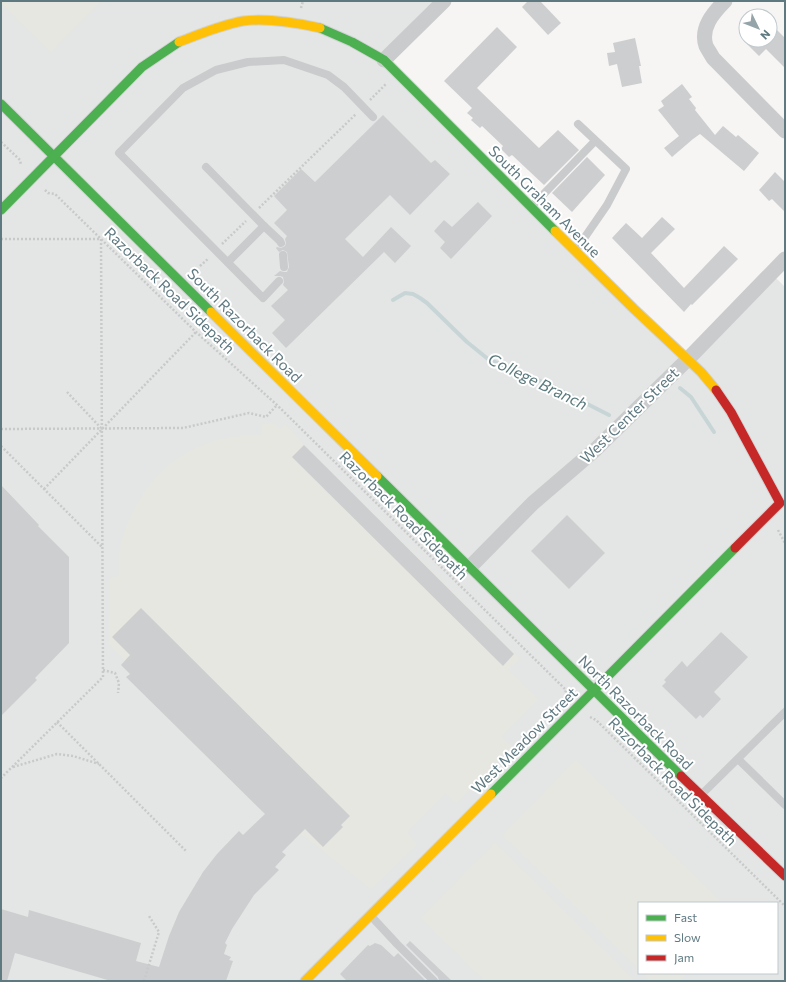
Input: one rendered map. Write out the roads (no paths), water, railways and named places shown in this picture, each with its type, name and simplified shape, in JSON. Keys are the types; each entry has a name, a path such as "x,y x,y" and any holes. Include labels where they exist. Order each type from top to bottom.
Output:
{"street":[{"path":"384,60 444,1"},
{"path":"725,1 713,13 707,24 705,35 706,46 713,58 785,131"},
{"name":"South Graham Avenue","path":"1,210 142,67 177,43 212,29 244,21 284,21 325,31 352,42 384,60 575,251 701,372 731,412 780,503"},
{"name":"South Razorback Road","path":"1,104 470,567"},
{"name":"West Center Street","path":"470,567 533,503 596,450 687,360 785,259"},
{"name":"West Meadow Street","path":"305,981 780,503"},
{"name":"North Razorback Road","path":"470,567 701,796 785,876"}],"lane":[{"path":"279,281 263,298 119,153 183,88 216,70 248,62 284,60 328,75 344,87 372,117"},
{"path":"575,251 607,205 626,170 578,124"},
{"path":"531,207 595,141"},
{"path":"206,166 280,241 280,243"},
{"path":"228,262 264,226"},
{"path":"282,255 284,267"},
{"path":"780,503 785,513"},
{"path":"701,796 785,712"},
{"path":"738,759 785,805"},
{"path":"371,915 397,944 434,981"}],"waterway":[{"name":"College Branch","path":"393,300 405,293 413,294 427,303 467,342 488,359 550,385 609,415"},
{"name":"College Branch","path":"680,388 691,397 714,432"}]}
